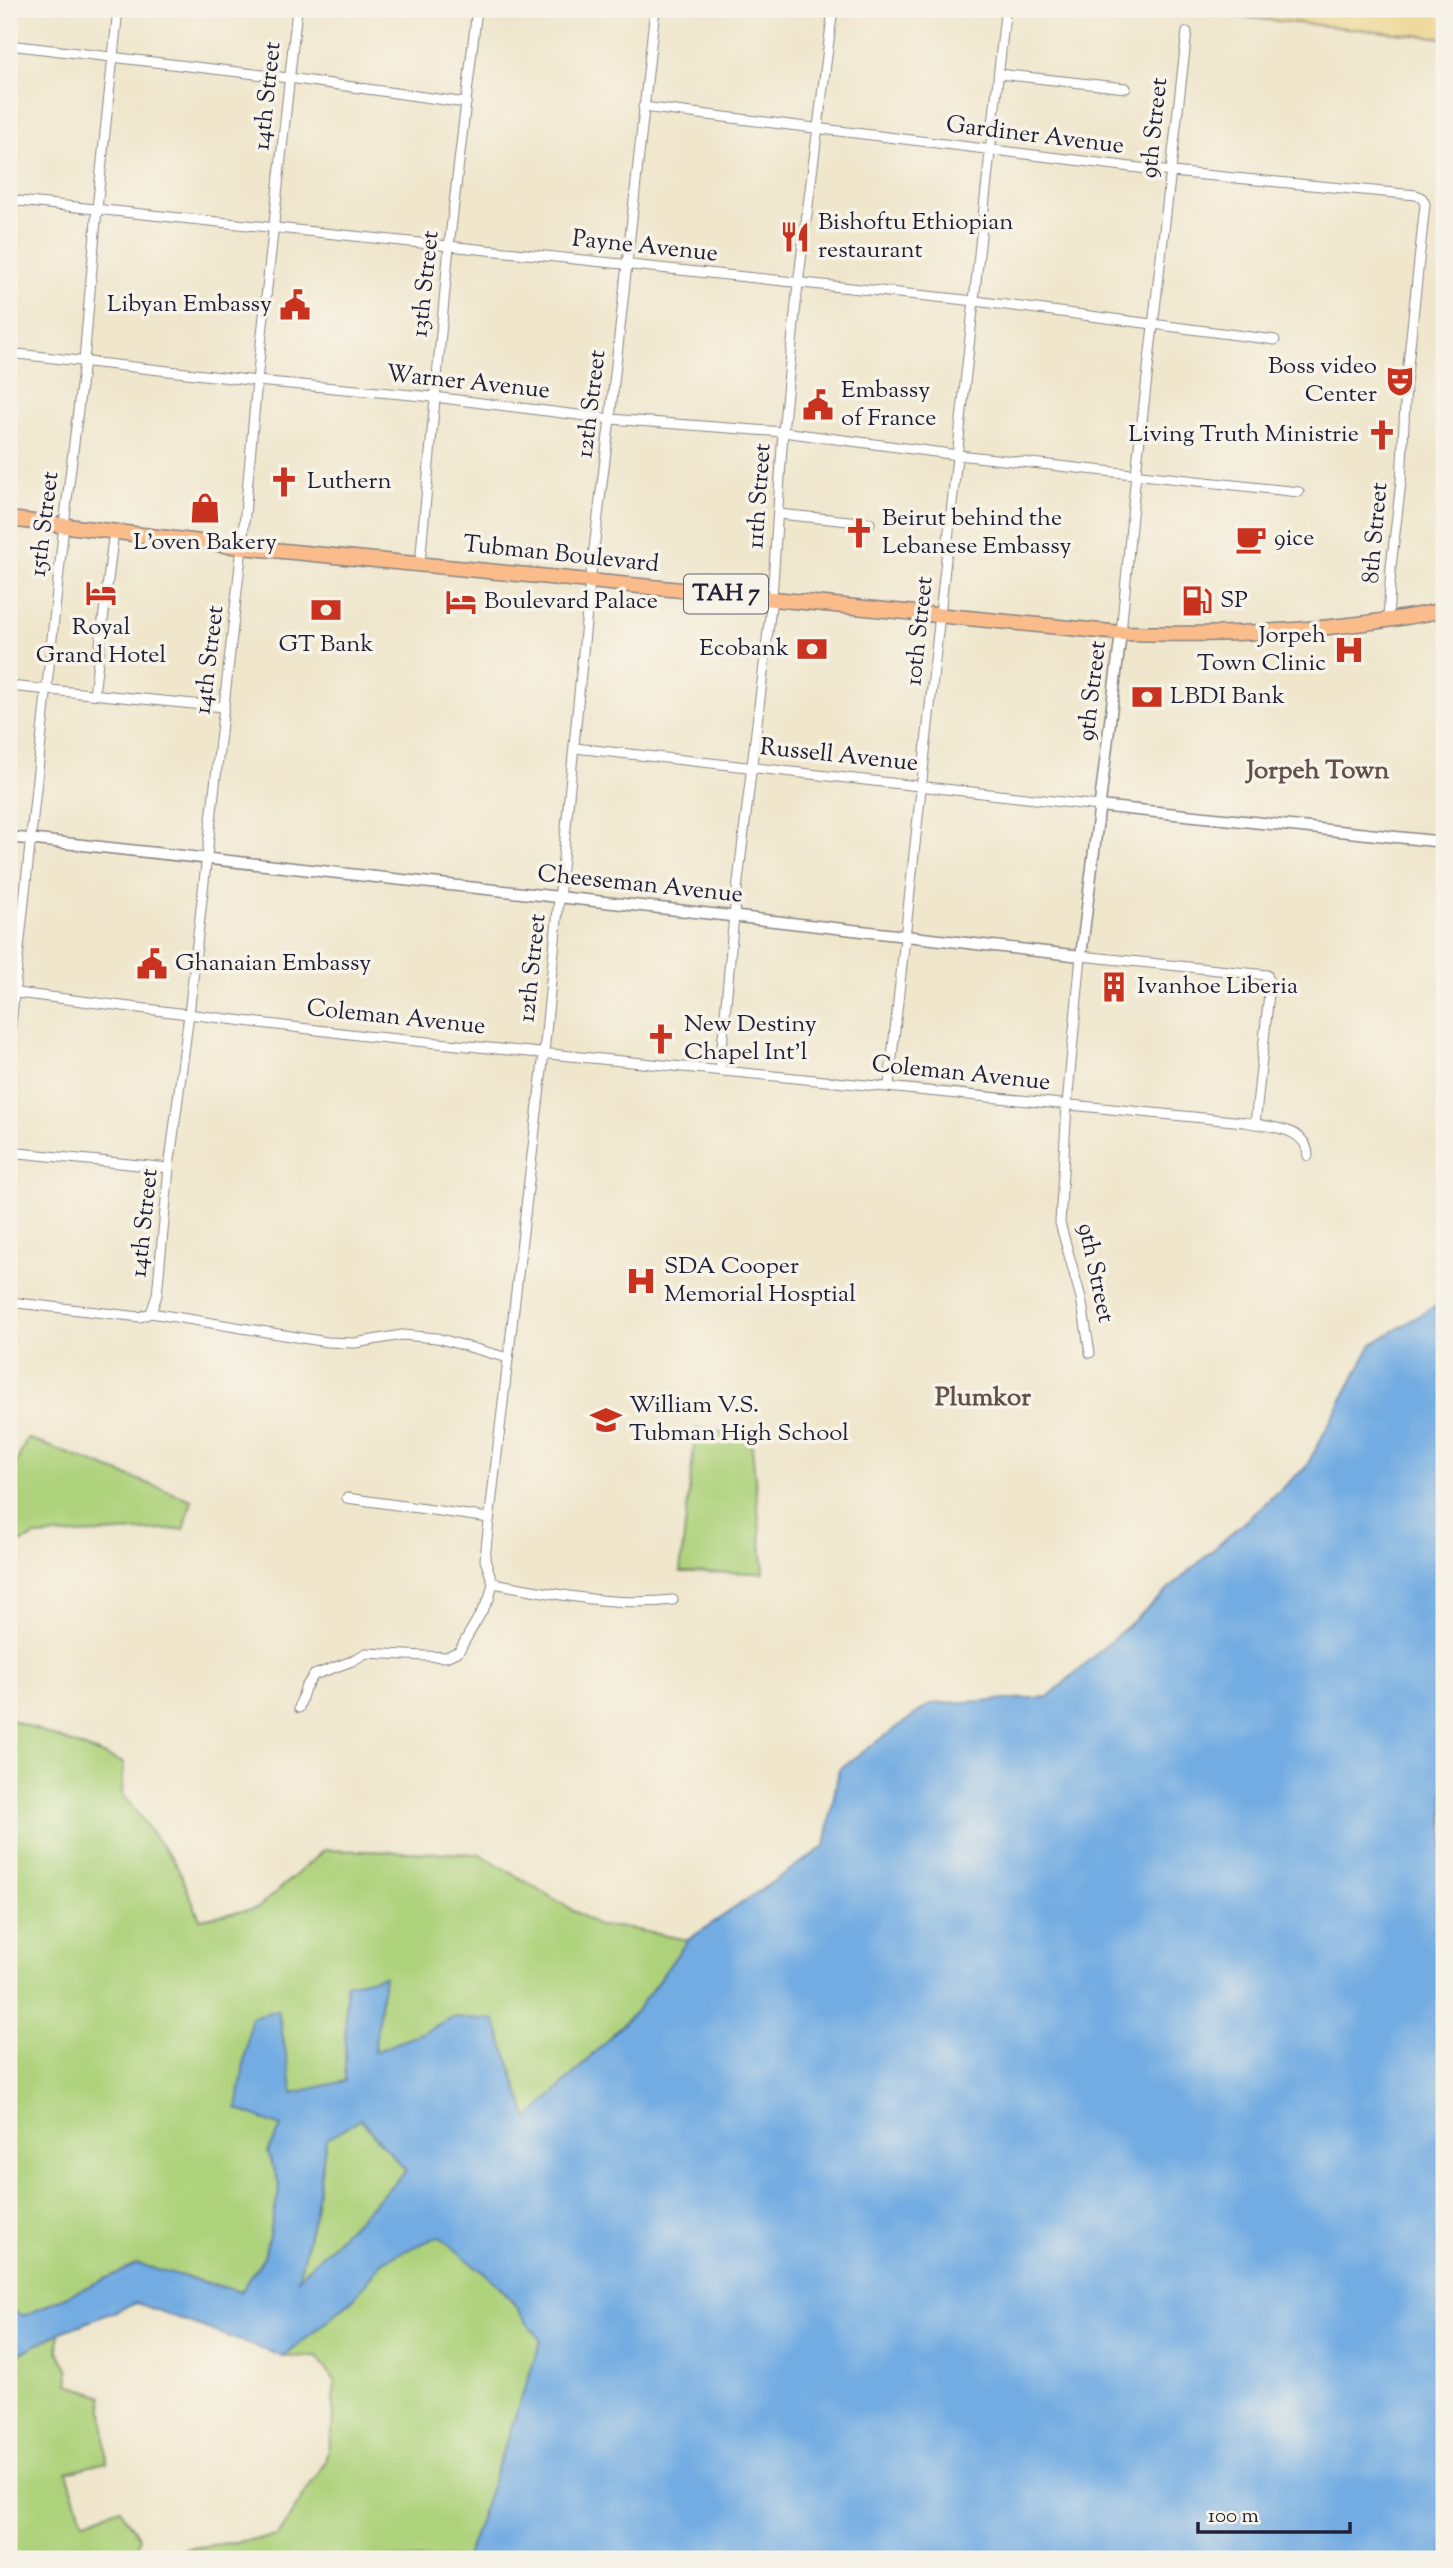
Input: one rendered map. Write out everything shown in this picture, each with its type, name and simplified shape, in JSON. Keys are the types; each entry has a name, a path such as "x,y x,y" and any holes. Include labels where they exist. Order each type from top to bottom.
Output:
{"highway":[{"name":"Tubman Boulevard","path":"9,519 242,547 1121,633 1191,635 1260,632 1388,620 1442,610"}],"street":[{"name":"15th Street","path":"9,1044 11,992 84,362 118,9"},
{"name":"14th Street","path":"152,1313 157,1295 169,1168 242,547 297,9"},
{"name":"13th Street","path":"419,563 449,246 477,9"},
{"name":"12th Street","path":"493,1583 485,1560 489,1518 544,1053 590,581 655,9"},
{"name":"11th Street","path":"720,1070 734,915 772,598 783,432 833,9"},
{"name":"10th Street","path":"890,1085 1005,15"},
{"name":"9th Street","path":"1090,1353 1081,1298 1060,1223 1067,1104 1187,32"},
{"path":"9,45 289,78 466,103"},
{"path":"999,74 1126,88"},
{"name":"Gardiner Avenue","path":"643,107 991,151 1172,172 1416,195 1422,198"},
{"name":"8th Street","path":"1388,620 1401,482 1406,384 1425,204 1422,198"},
{"name":"Payne Avenue","path":"9,200 975,302 1275,340"},
{"name":"Warner Avenue","path":"9,353 257,381 434,397 610,419 783,432 958,455 1298,492"},
{"path":"778,514 870,523"},
{"path":"94,694 114,531"},
{"path":"1442,610 1444,557"},
{"path":"9,686 223,707"},
{"name":"Russell Avenue","path":"575,748 1099,806"},
{"path":"1099,806 1444,842"},
{"name":"Cheeseman Avenue","path":"9,837 1267,975 1270,984 1255,1124"},
{"name":"Coleman Avenue","path":"11,992 366,1035 890,1085 1255,1124 1297,1135 1307,1146 1308,1156"},
{"path":"9,1152 169,1168"},
{"path":"9,1302 140,1318 152,1313 327,1342 355,1343 402,1335 437,1338 508,1358"},
{"path":"347,1498 489,1518"},
{"path":"299,1708 305,1688 314,1675 366,1653 446,1657 455,1654 463,1646 487,1604 493,1583 570,1597 654,1602 673,1600"}],"green space":[{"path":"696,1429 751,1437 764,1573 680,1572"},
{"path":"27,1438 192,1500 184,1529 36,1536 9,1547 9,1480"},
{"path":"9,1719 124,1763 122,1793 177,1866 200,1919 258,1908 324,1850 480,1854 599,1926 626,1928 688,1940 637,2010 527,2121 453,2017 374,2053 360,2119 406,2171 297,2280 241,2292 138,2264 23,2316 9,2309"},
{"path":"439,2235 502,2288 541,2341 466,2559 178,2559 184,2549 278,2536 325,2462 332,2432 335,2382 317,2356 284,2357 353,2299 383,2261"},
{"path":"59,2333 58,2351 68,2368 69,2384 102,2397 107,2462 67,2472 83,2522 120,2508 139,2538 135,2559 9,2559 9,2359"}],"sand":[{"path":"1162,9 1444,9 1444,38"}],"water":[{"path":"1444,1301 1444,2559 466,2559 541,2341 502,2288 439,2236 383,2261 353,2299 284,2357 137,2303 59,2333 9,2359 9,2309 23,2316 138,2264 241,2292 264,2257 280,2187 268,2152 281,2127 237,2109 251,2017 278,2010 293,2093 345,2081 346,1984 384,1976 374,2052 420,2034 453,2017 495,2020 528,2120 637,2010 688,1940 825,1846 839,1769 930,1704 1048,1697 1306,1467 1372,1344","holes":["360,2119 406,2171 298,2279 315,2211 326,2140"]}],"place":[{"name":"Bishoftu Ethiopian restaurant","path":"795,237"},
{"name":"Libyan Embassy","path":"295,305"},
{"name":"Boss video Center","path":"1400,381"},
{"name":"Embassy of France","path":"818,405"},
{"name":"Living Truth Ministrie","path":"1382,435"},
{"name":"Luthern","path":"284,482"},
{"name":"L'oven Bakery","path":"205,508"},
{"name":"Beirut behind the Lebanese Embassy","path":"859,533"},
{"name":"9ice","path":"1251,539"},
{"name":"Royal Grand Hotel","path":"101,593"},
{"name":"SP","path":"1197,601"},
{"name":"Boulevard Palace","path":"461,602"},
{"name":"GT Bank","path":"326,610"},
{"name":"Ecobank","path":"812,649"},
{"name":"Jorpeh Town Clinic","path":"1349,650"},
{"name":"LBDI Bank","path":"1147,697"},
{"name":"Ghanaian Embassy","path":"152,964"},
{"name":"Ivanhoe Liberia","path":"1114,987"},
{"name":"New Destiny Chapel Int'l","path":"661,1039"},
{"name":"SDA Cooper Memorial Hosptial","path":"641,1281"},
{"name":"William V.S. Tubman High School","path":"606,1420"}],"district":[{"name":"Jorpeh Town","path":"1318,771"},
{"name":"Plumkor","path":"983,1398"}]}
